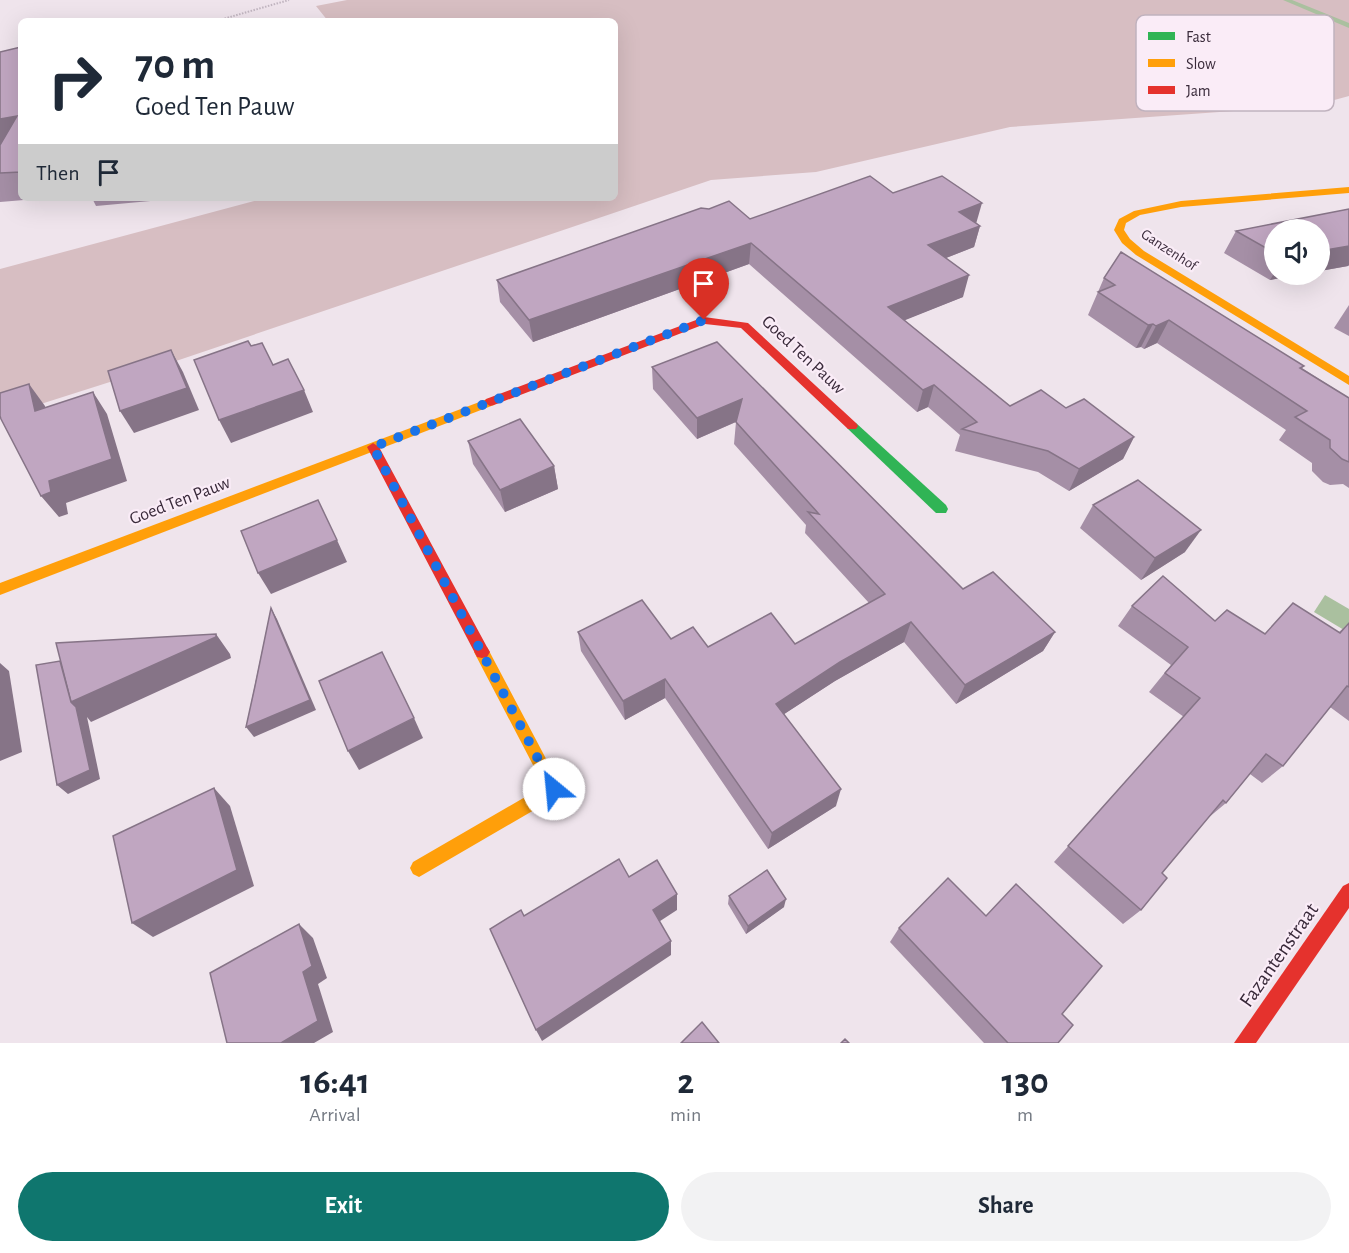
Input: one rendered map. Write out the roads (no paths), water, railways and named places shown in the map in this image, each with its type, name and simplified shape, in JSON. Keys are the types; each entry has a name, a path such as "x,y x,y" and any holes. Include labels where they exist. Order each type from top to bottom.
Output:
{"street":[{"name":"Ganzenhof","path":"1349,190 1181,204 1137,213 1122,221 1119,230 1126,241 1140,254 1349,381"},
{"name":"Goed Ten Pauw","path":"0,590 704,320 744,325 941,509"},
{"path":"373,447 554,789 420,868"},
{"name":"Fazantenstraat","path":"1244,1043 1349,892"}],"waterway":[{"path":"1286,0 1322,15"},
{"path":"1334,20 1349,26"}]}
